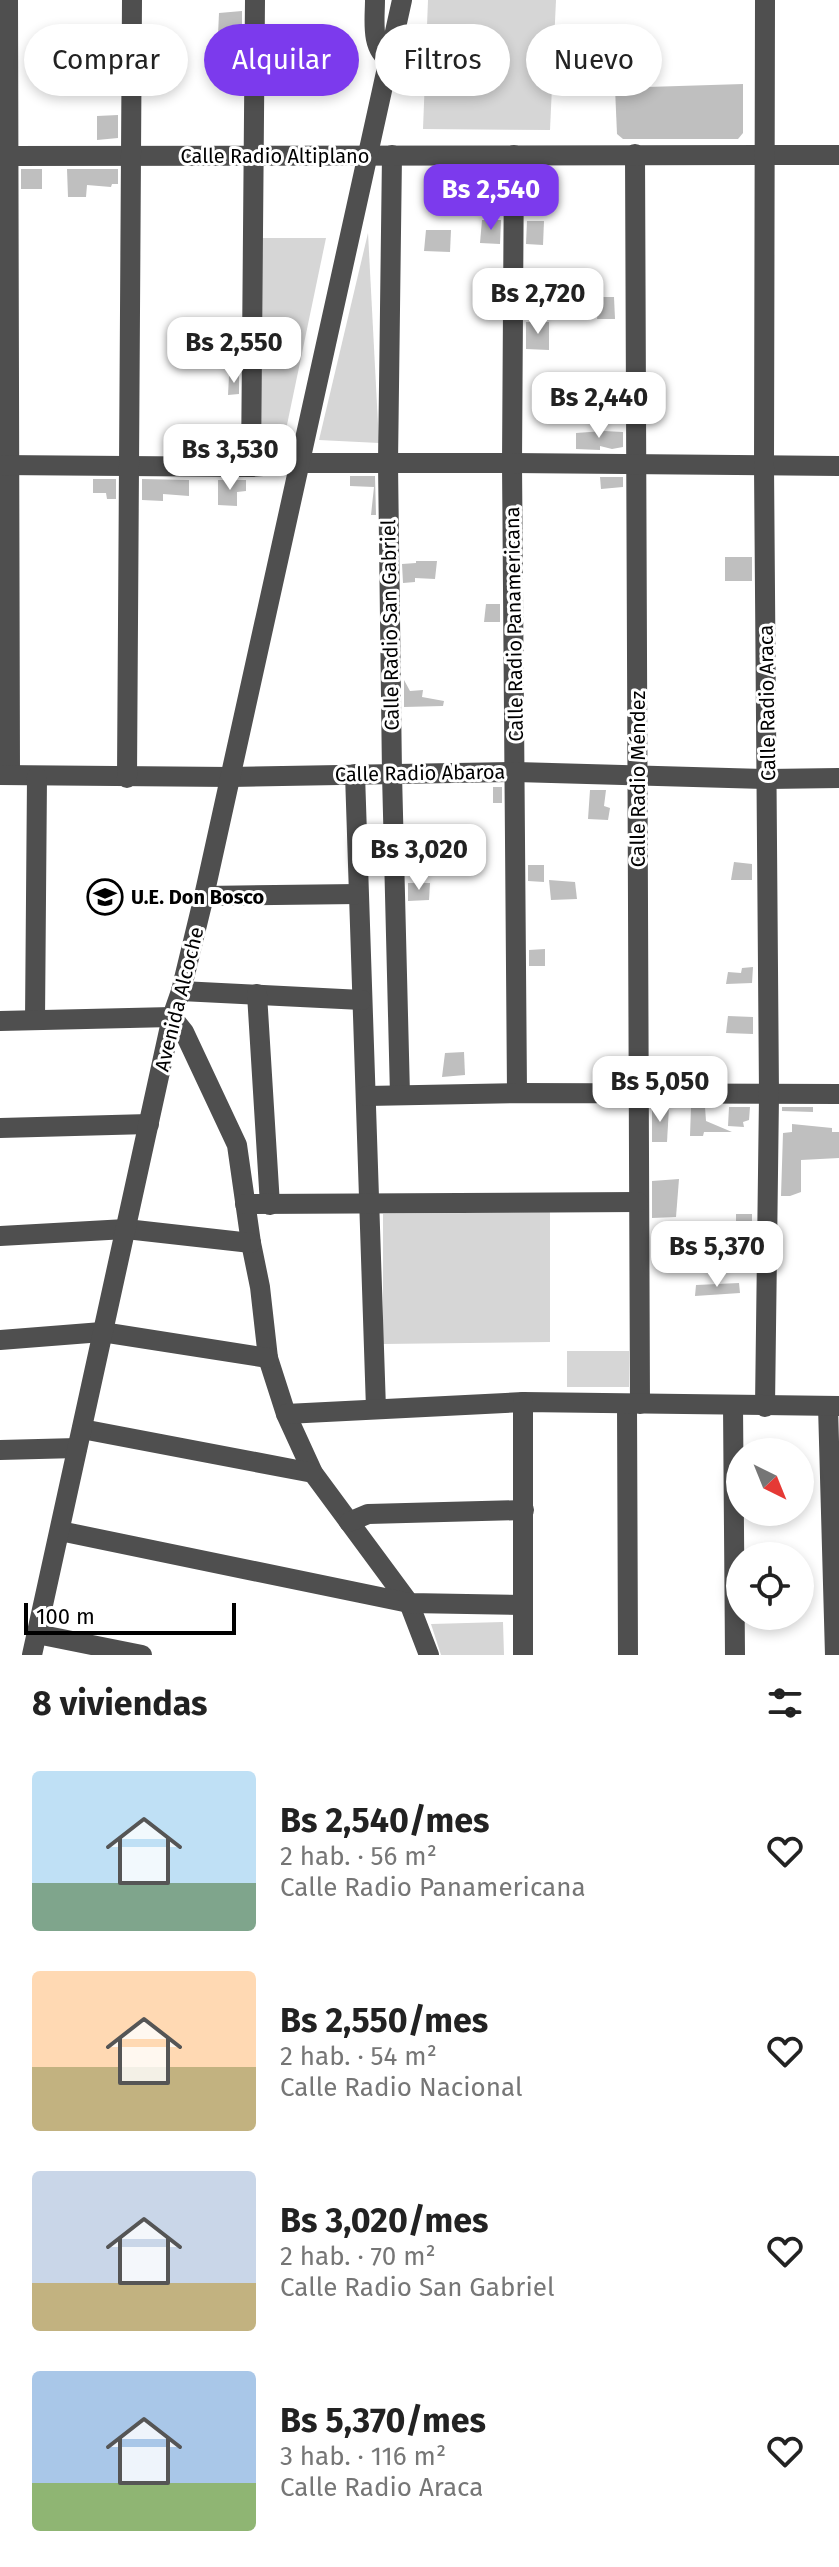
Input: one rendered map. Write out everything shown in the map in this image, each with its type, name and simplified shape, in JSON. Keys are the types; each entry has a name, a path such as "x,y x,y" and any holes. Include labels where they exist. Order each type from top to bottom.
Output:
{"street":[{"path":"5,775 4,156 8,0"},
{"path":"127,778 132,0"},
{"path":"251,467 255,0"},
{"path":"375,0 375,24"},
{"path":"397,24 402,0"},
{"name":"Calle Radio Araca","path":"765,0 764,466 769,1095 765,1407"},
{"path":"368,156 382,96"},
{"name":"Calle Radio Méndez","path":"628,1655 638,1202 635,154"},
{"name":"Calle Radio San Gabriel","path":"392,155 388,463 400,1095"},
{"name":"Calle Radio Panamericana","path":"514,155 512,463 517,1093"},
{"name":"Calle Radio Altiplano","path":"4,156 839,155"},
{"name":"Avenida Alcoche","path":"32,1655 172,1017 204,896 368,156"},
{"path":"4,465 251,467 300,463 512,463 839,466"},
{"name":"Calle Radio Abaroa","path":"5,775 127,778 516,772 839,778"},
{"path":"355,774 376,1409"},
{"path":"35,1020 37,777"},
{"path":"204,896 358,894"},
{"path":"181,991 362,1000"},
{"path":"257,994 270,1205"},
{"path":"0,1021 172,1017 184,1032 237,1145 268,1358 286,1414 313,1473 409,1603 429,1655"},
{"path":"367,1096 839,1094"},
{"path":"0,1128 149,1124"},
{"path":"245,1204 638,1202"},
{"path":"0,1236 126,1229 251,1243"},
{"path":"0,1340 102,1332 268,1358"},
{"path":"523,1402 523,1655"},
{"path":"286,1414 523,1402 834,1406 835,1655"},
{"path":"733,1405 735,1655"},
{"path":"0,1450 80,1439 313,1473"},
{"path":"349,1522 368,1514 524,1510"},
{"path":"60,1531 409,1603 523,1605"},
{"path":"37,1634 142,1655"}],"shaded area":[{"path":"428,0 556,0 555,24 526,24 526,96 552,96 550,130 423,129 424,96 510,96 510,24 427,24"},
{"path":"368,233 379,443 319,440"},
{"path":"256,238 326,238 283,444 260,444"},
{"path":"550,1212 550,1342 383,1344 383,1214"},
{"path":"567,1351 629,1351 629,1387 567,1387"},
{"path":"503,1622 504,1655 441,1655 431,1624"}],"building":[{"path":"242,11 242,24 218,24 219,13"},
{"path":"743,84 743,133 738,139 623,139 617,134 615,96 662,96 662,87"},
{"path":"118,115 118,138 97,140 97,116"},
{"path":"453,168 477,168 478,189 451,187"},
{"path":"21,169 42,169 42,189 21,189"},
{"path":"67,169 118,169 118,184 111,187 87,185 86,197 68,197"},
{"path":"482,220 501,220 500,244 480,243"},
{"path":"527,221 544,221 543,245 526,244"},
{"path":"426,230 451,230 450,252 424,251"},
{"path":"600,297 614,297 615,319 597,319"},
{"path":"526,322 549,322 549,350 526,349"},
{"path":"239,375 239,394 228,395 229,376"},
{"path":"623,432 623,447 576,449 576,433"},
{"path":"350,476 375,476 376,515 371,515 374,487 350,486"},
{"path":"600,477 623,477 623,487 601,489"},
{"path":"93,479 116,479 116,499 107,499 106,493 93,493"},
{"path":"142,479 189,480 189,496 163,494 163,501 142,500"},
{"path":"218,480 246,480 246,491 237,492 237,506 218,505"},
{"path":"725,557 752,557 752,581 725,581"},
{"path":"437,561 435,579 415,578 415,582 403,583 402,564"},
{"path":"486,604 500,604 500,622 484,622"},
{"path":"404,680 410,691 423,690 422,697 444,701 443,706 404,707"},
{"path":"493,787 502,787 502,803 493,803"},
{"path":"590,790 606,790 604,806 610,808 608,820 588,819"},
{"path":"734,862 752,864 752,880 731,880"},
{"path":"528,865 544,865 544,882 528,881"},
{"path":"549,880 575,882 577,899 551,900"},
{"path":"408,883 430,883 429,900 408,901"},
{"path":"545,949 545,966 529,966 529,950"},
{"path":"753,967 752,983 726,984 728,972 741,973 742,968"},
{"path":"728,1016 753,1017 753,1034 726,1033"},
{"path":"464,1052 465,1075 442,1077 445,1053"},
{"path":"652,1106 669,1107 667,1142 652,1142"},
{"path":"691,1107 705,1107 706,1121 732,1132 704,1132 703,1136 690,1136"},
{"path":"729,1107 750,1107 749,1120 743,1122 744,1127 728,1126"},
{"path":"782,1107 813,1107 813,1112 782,1111"},
{"path":"792,1124 832,1128 832,1132 839,1132 839,1158 801,1160 801,1192 781,1196 783,1133 792,1132"},
{"path":"679,1179 676,1217 652,1218 652,1181"},
{"path":"736,1214 752,1214 752,1231 736,1230"},
{"path":"685,1244 696,1245 696,1262 684,1261"},
{"path":"739,1283 740,1293 695,1296 696,1285"}],"place":[{"name":"U.E. Don Bosco","path":"105,897"}]}
